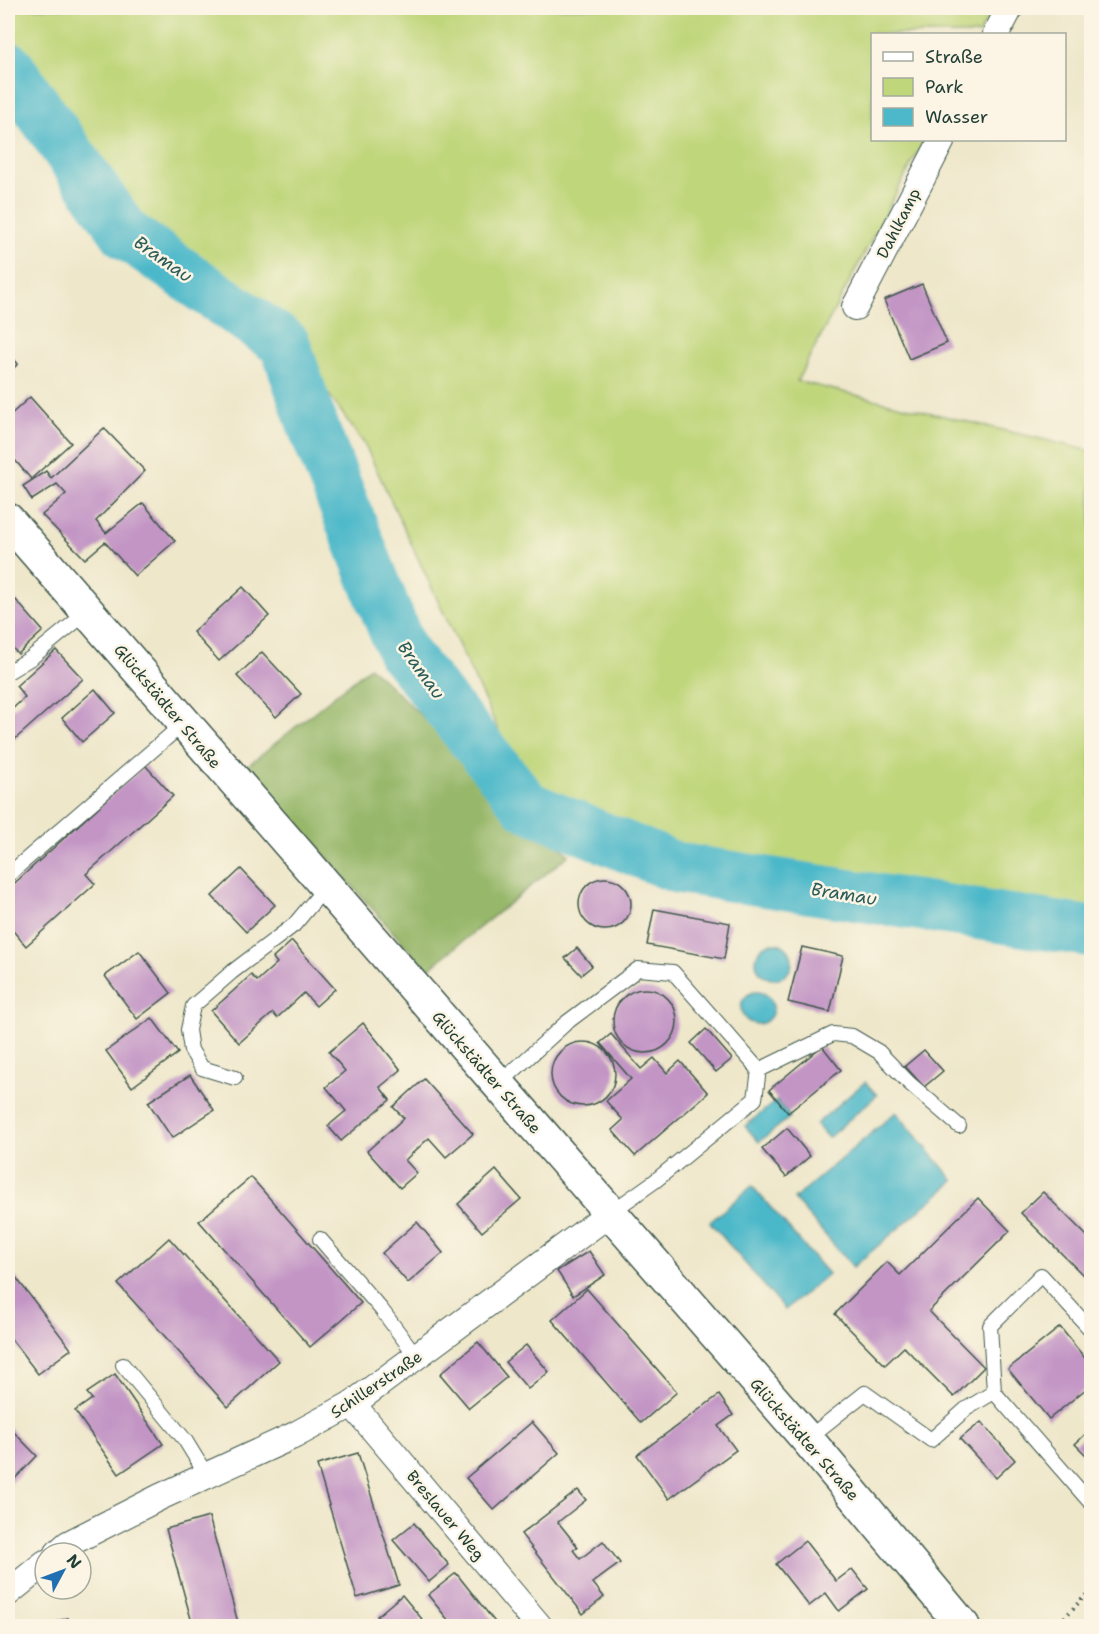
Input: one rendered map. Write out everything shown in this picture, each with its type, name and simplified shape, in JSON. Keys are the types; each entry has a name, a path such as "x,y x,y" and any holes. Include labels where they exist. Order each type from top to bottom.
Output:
{"street":[{"path":"997,33 1010,8"},
{"name":"Dahlkamp","path":"855,307 941,141"},
{"name":"Glückstädter Straße","path":"8,520 325,888 807,1439 963,1626"},
{"name":"Schillerstraße","path":"76,1541 160,1497 295,1435 352,1404 610,1214"},
{"name":"Breslauer Weg","path":"352,1404 539,1626"},
{"path":"8,1593 33,1573"}],"lane":[{"path":"8,672 31,658 88,612"},
{"path":"8,875 183,724"},
{"path":"235,1078 202,1068 191,1050 188,1030 193,1006 232,972 294,925 325,888"},
{"path":"498,1085 566,1023 638,969 673,972 759,1070"},
{"path":"759,1070 833,1034 852,1036 879,1052 909,1083 958,1126"},
{"path":"610,1214 655,1181 754,1099 759,1070"},
{"path":"320,1239 381,1309 417,1357"},
{"path":"1092,1330 1041,1275 990,1326 994,1392 1089,1501 1092,1499"},
{"path":"123,1365 185,1440 207,1476"},
{"path":"807,1439 864,1393 931,1440 966,1409 994,1392"}],"path":[{"path":"1056,1626 1092,1589"}],"green space":[{"path":"8,8 993,8 980,33 871,33 871,141 923,141 797,381 1091,451 1091,907 682,858 532,802 365,445 290,340 130,229 8,56"},
{"path":"370,667 569,855 427,970 246,767"}],"water":[{"path":"774,943 787,948 792,961 787,974 774,979 761,974 756,961 761,948"},
{"path":"757,992 768,997 773,1008 768,1019 757,1024 746,1019 741,1008 746,997"},
{"path":"865,1082 877,1095 828,1138 816,1124"},
{"path":"777,1100 790,1117 759,1142 745,1126"},
{"path":"896,1112 954,1181 853,1267 794,1199"},
{"path":"752,1186 828,1274 785,1310 710,1222"}],"building":[{"path":"922,284 947,343 909,359 884,300"},
{"path":"8,352 18,364 8,373"},
{"path":"30,397 71,443 31,479 8,452 8,417"},
{"path":"104,428 145,471 96,521 106,533 143,503 175,541 135,576 105,542 85,559 42,515 66,494 57,484 32,500 23,486 46,471 51,478"},
{"path":"243,587 269,616 219,661 193,632"},
{"path":"16,600 43,631 18,654 8,643 8,608"},
{"path":"56,650 83,679 13,741 8,734 8,713 25,697 16,686"},
{"path":"262,652 301,694 276,717 237,676"},
{"path":"95,689 115,713 82,742 62,718"},
{"path":"145,765 173,796 86,874 95,884 26,946 8,925 8,889"},
{"path":"241,869 275,905 246,932 212,896"},
{"path":"600,878 610,878 619,882 627,890 631,904 627,918 619,926 610,930 600,930 591,926 583,918 579,909 579,899 583,890 591,882"},
{"path":"654,909 730,923 724,959 647,945"},
{"path":"292,941 335,989 316,1006 304,993 277,1018 273,1013 239,1043 211,1011 251,975 257,981 277,963 273,958"},
{"path":"802,947 843,956 830,1012 788,1002"},
{"path":"577,948 592,966 581,975 565,958"},
{"path":"139,951 171,993 137,1019 105,976"},
{"path":"645,989 668,998 677,1021 668,1044 645,1053 622,1044 613,1021 622,998"},
{"path":"152,1018 178,1053 132,1087 106,1051"},
{"path":"363,1023 401,1070 380,1087 390,1100 341,1141 328,1126 346,1111 326,1087 345,1071 329,1052"},
{"path":"706,1029 732,1059 716,1072 691,1043"},
{"path":"611,1034 641,1069 654,1058 667,1073 680,1061 708,1093 635,1156 612,1130 623,1120 606,1101 631,1079 600,1043"},
{"path":"583,1042 606,1051 615,1074 606,1097 583,1106 560,1097 551,1074 560,1051"},
{"path":"822,1046 841,1070 788,1113 769,1090"},
{"path":"924,1050 943,1071 924,1087 905,1066"},
{"path":"190,1075 214,1110 172,1138 148,1102"},
{"path":"424,1079 473,1134 446,1157 429,1138 405,1160 417,1173 400,1188 367,1151 404,1118 393,1107"},
{"path":"787,1128 810,1156 786,1177 762,1149"},
{"path":"496,1170 521,1199 482,1232 458,1204"},
{"path":"251,1177 361,1303 310,1347 199,1221"},
{"path":"1043,1192 1092,1241 1092,1275 1087,1279 1021,1213"},
{"path":"978,1198 1010,1231 929,1311 984,1367 954,1397 904,1347 885,1365 835,1314 887,1262 900,1275"},
{"path":"417,1222 443,1253 408,1283 382,1253"},
{"path":"169,1238 279,1361 228,1407 118,1284"},
{"path":"589,1251 605,1275 573,1296 557,1271"},
{"path":"8,1267 71,1349 38,1374 8,1335"},
{"path":"587,1289 677,1392 641,1423 552,1320"},
{"path":"1060,1327 1092,1367 1092,1384 1049,1419 1008,1369"},
{"path":"478,1342 507,1377 469,1408 440,1374"},
{"path":"526,1345 549,1372 528,1389 505,1362"},
{"path":"115,1374 163,1444 119,1474 75,1411 92,1399 87,1393"},
{"path":"719,1395 733,1415 718,1426 736,1450 669,1499 637,1455"},
{"path":"532,1422 559,1453 494,1510 466,1478"},
{"path":"981,1422 1015,1460 996,1478 960,1439"},
{"path":"8,1426 37,1456 8,1486"},
{"path":"1092,1428 1092,1461 1075,1444"},
{"path":"358,1453 399,1585 357,1598 317,1465"},
{"path":"578,1490 586,1500 558,1522 578,1547 573,1550 580,1559 603,1541 620,1563 593,1583 604,1597 583,1614 521,1534"},
{"path":"209,1517 239,1626 193,1626 166,1529"},
{"path":"414,1523 449,1565 429,1582 393,1540"},
{"path":"805,1541 836,1581 852,1569 868,1589 839,1611 826,1593 809,1606 776,1564"},
{"path":"456,1573 498,1626 453,1626 428,1595"},
{"path":"402,1595 422,1619 412,1626 385,1626 377,1616"},
{"path":"68,1618 71,1626 42,1626"},
{"path":"645,1620 651,1626 637,1626"}],"waterway":[{"name":"Bramau","path":"8,66 126,234 285,344 313,427 402,651 527,806 677,868 1092,932"}]}
